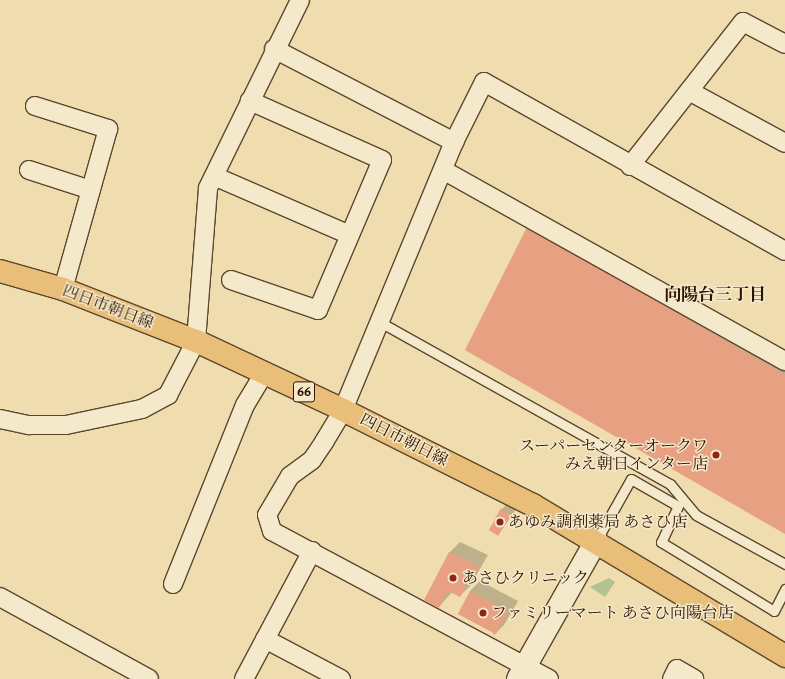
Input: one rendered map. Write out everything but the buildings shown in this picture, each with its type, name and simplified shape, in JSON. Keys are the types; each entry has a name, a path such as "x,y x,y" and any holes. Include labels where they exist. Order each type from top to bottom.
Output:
{"main road":[{"name":"四日市朝日線","path":"0,271 63,289 196,341 343,410 533,505 596,541 785,656"}],"street":[{"path":"0,419 29,425 66,425 142,409 168,395 196,341 208,188 274,49 300,0"},
{"path":"630,166 743,22 785,44"},
{"path":"274,49 454,142"},
{"path":"549,679 522,672 312,551 272,531 267,516 290,476 312,460 343,410 454,142 484,82 630,166 785,251"},
{"path":"689,91 785,143"},
{"path":"231,280 318,310 382,160 250,101"},
{"path":"35,106 108,129 63,289"},
{"path":"29,170 91,190"},
{"path":"443,170 785,360"},
{"path":"214,176 350,235"},
{"path":"173,584 245,405 264,373"},
{"path":"522,672 596,541"},
{"path":"244,679 312,551"},
{"path":"0,597 149,679"},
{"path":"265,640 342,679"},
{"path":"672,679 677,669 694,679"}],"lane":[{"path":"380,322 670,484 696,515 785,564"},
{"path":"596,541 631,479 678,506 661,542 774,611 785,589"}],"green space":[{"path":"609,578 615,582 605,597 590,587"}],"place":[{"name":"スーパーセンターオークワ みえ朝日インター店","path":"716,455"},
{"name":"あゆみ調剤薬局 あさひ店","path":"500,522"},
{"name":"あさひクリニック","path":"453,578"},
{"name":"ファミリーマート あさひ向陽台店","path":"483,613"}],"district":[{"name":"向陽台三丁目","path":"715,295"}]}
